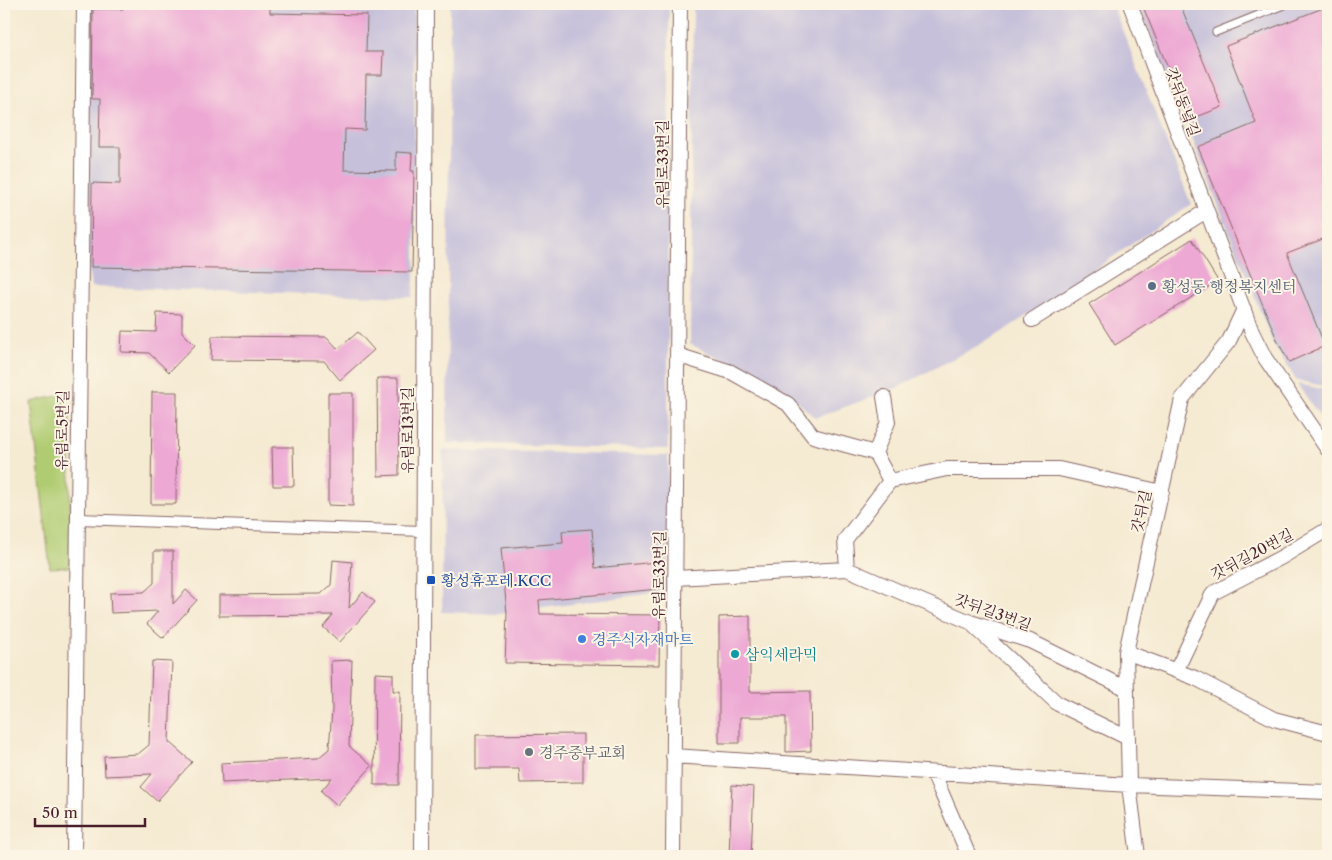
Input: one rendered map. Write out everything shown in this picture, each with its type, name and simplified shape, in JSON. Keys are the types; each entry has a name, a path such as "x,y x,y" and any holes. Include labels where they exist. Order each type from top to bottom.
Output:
{"street":[{"name":"유림로5번길","path":"74,856 84,4"},
{"name":"유림로13번길","path":"422,856 426,4"},
{"name":"유림로33번길","path":"673,856 680,4"},
{"name":"갓뒤동녘길","path":"1130,4 1206,211 1264,358 1328,450"},
{"path":"1032,320 1206,211"},
{"name":"갓뒤길","path":"1138,856 1129,785 1126,652 1182,399 1229,340 1244,309"},
{"path":"677,355 731,372 788,404 813,436 876,453"},
{"path":"884,397 888,422 876,453 890,481"},
{"path":"847,570 845,540 890,481 947,469 1059,469 1162,492"},
{"path":"78,519 423,531"},
{"name":"갓뒤길20번길","path":"1176,671 1213,593 1282,557 1328,529"},
{"name":"갓뒤길3번길","path":"675,578 847,570 970,622 1030,642 1127,689"},
{"path":"970,622 1058,704 1128,738"},
{"path":"1126,652 1195,678 1274,719 1328,733"},
{"path":"673,756 1129,785 1328,792"},
{"path":"933,772 969,856"}],"lane":[{"path":"1216,32 1286,4"}],"shaded area":[{"path":"88,4 414,4 415,271 412,297 91,287 88,265"},
{"path":"450,4 669,4 668,449 447,443"},
{"path":"693,4 1112,4 1191,204 996,336 899,387 815,418 784,389 690,344"},
{"path":"1139,4 1328,4 1328,387 1296,380 1273,343"},
{"path":"1297,384 1328,390 1328,428"},
{"path":"443,450 668,455 667,591 499,614 442,612"}],"green space":[{"path":"65,394 70,421 70,567 50,568 31,402"}],"building":[{"path":"123,4 270,4 270,13 367,15 366,52 383,52 382,75 366,75 365,130 345,129 344,170 396,171 396,152 412,153 411,171 414,171 412,272 91,267 92,183 120,184 120,147 99,147 100,99 92,99 93,9 123,9"},
{"path":"1142,4 1180,4 1222,107 1189,120"},
{"path":"1328,6 1328,237 1287,253 1325,346 1289,362 1278,342 1198,147 1256,123 1226,46"},
{"path":"1192,239 1218,281 1115,345 1089,304"},
{"path":"157,313 182,314 182,332 195,345 169,372 149,353 121,352 122,331 156,332"},
{"path":"358,332 374,350 340,380 324,361 211,360 212,336 327,337 338,349"},
{"path":"377,378 398,378 399,475 378,476"},
{"path":"152,392 177,392 176,504 151,504"},
{"path":"328,393 353,393 353,506 328,505"},
{"path":"272,447 293,447 294,486 273,486"},
{"path":"592,529 595,568 657,562 659,589 539,600 540,614 660,615 659,665 505,663 507,614 501,548 563,543 562,531"},
{"path":"154,551 173,551 173,604 186,590 197,600 163,638 147,624 158,611 111,613 110,593 144,592 154,583"},
{"path":"333,560 352,562 349,608 363,592 375,602 340,642 323,627 333,615 219,616 219,595 321,594 331,585"},
{"name":"삼익세라믹","path":"750,616 750,692 810,691 811,751 786,752 786,717 740,717 740,743 719,743 719,617"},
{"path":"352,660 349,746 372,766 337,805 321,791 332,778 222,783 221,763 318,758 329,749 332,710 331,661"},
{"path":"152,661 172,662 169,742 192,762 157,801 141,787 152,774 105,776 104,756 138,754 149,745"},
{"path":"375,673 393,674 393,691 400,691 399,785 374,785"},
{"name":"경주중부교회","path":"583,734 583,782 520,783 519,769 476,769 476,735"},
{"path":"732,785 754,787 751,856 729,856"}],"place":[{"name":"황성동 행정복지센터","path":"1152,286"},
{"name":"황성휴포레.KCC","path":"431,580"},
{"name":"경주식자재마트","path":"582,639"},
{"name":"삼익세라믹","path":"735,654"},
{"name":"경주중부교회","path":"529,752"}]}
